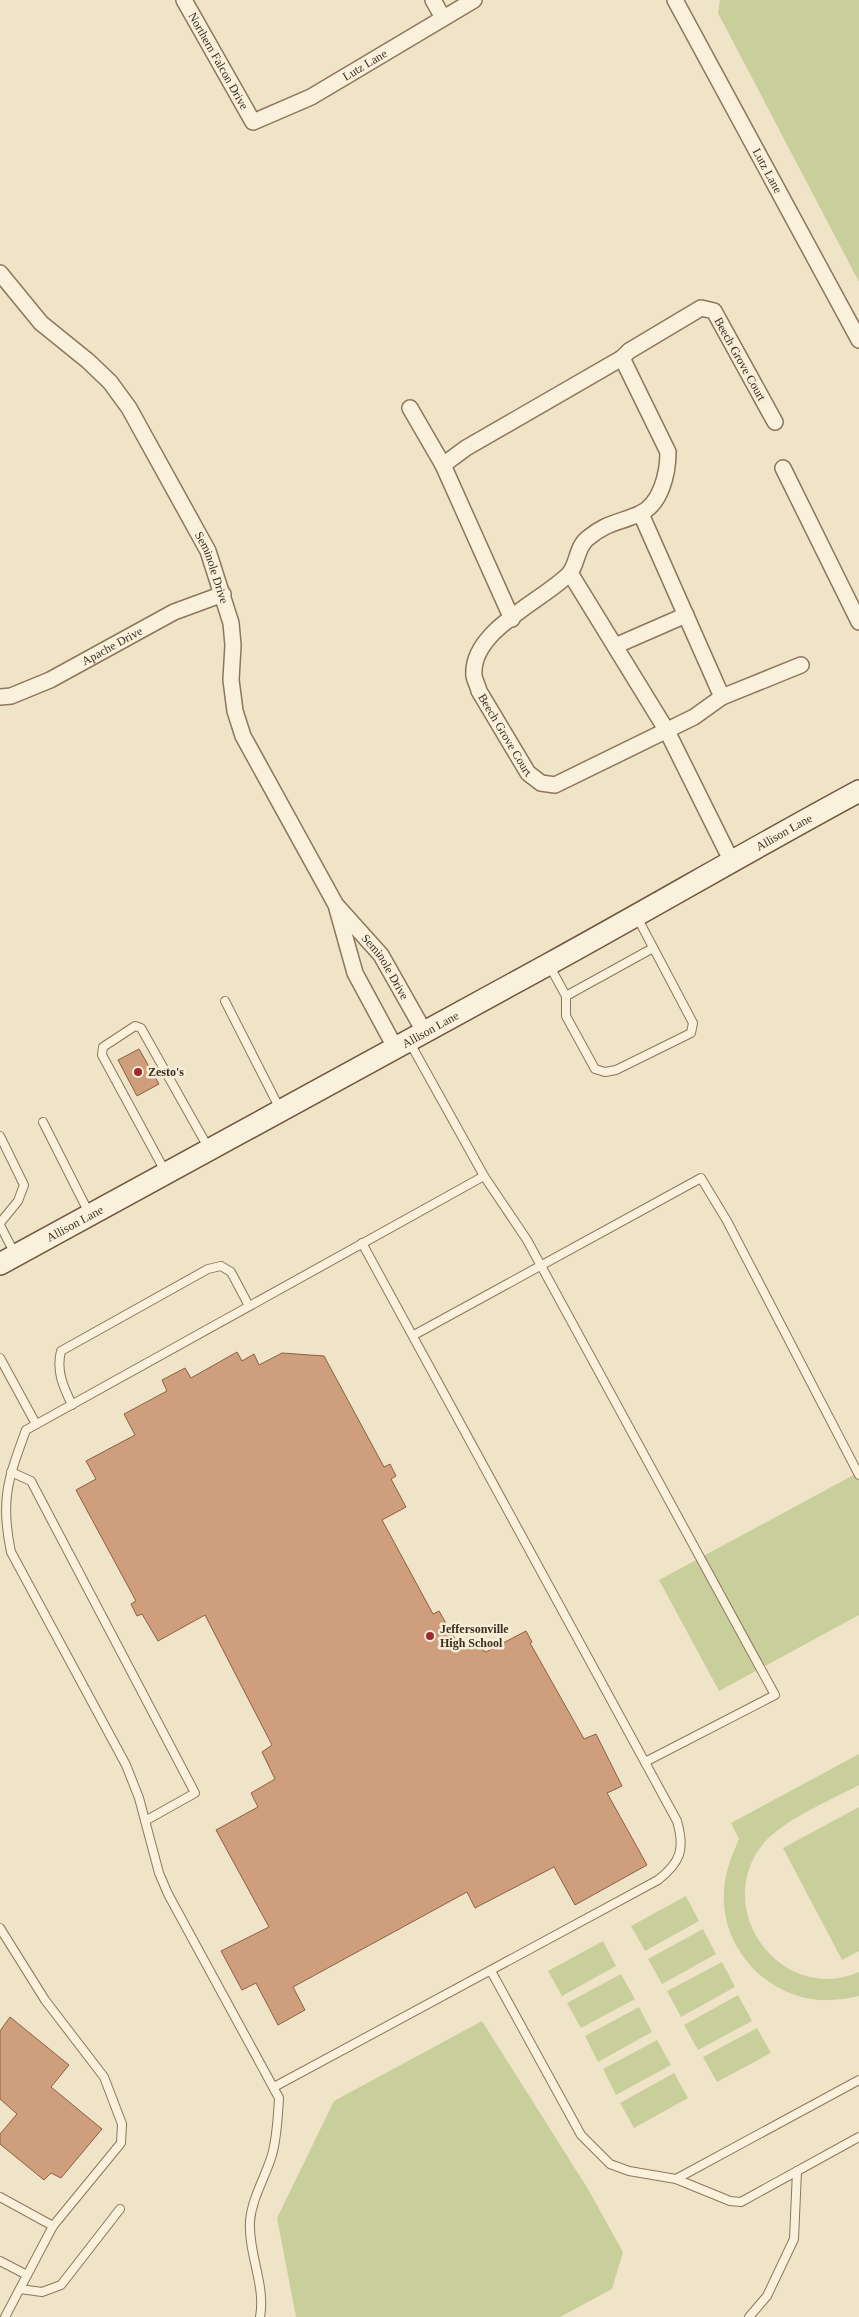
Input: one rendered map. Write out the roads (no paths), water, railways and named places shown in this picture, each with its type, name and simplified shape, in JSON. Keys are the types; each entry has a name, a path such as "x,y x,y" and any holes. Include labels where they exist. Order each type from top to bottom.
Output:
{"main road":[{"name":"Allison Lane","path":"8,1260 410,1041 636,916 731,860 859,791"}],"street":[{"name":"Northern Falcon Drive","path":"184,0 252,122"},
{"path":"433,0 443,18"},
{"name":"Lutz Lane","path":"252,122 311,97 474,0"},
{"name":"Lutz Lane","path":"674,0 859,340"},
{"name":"Seminole Drive","path":"0,273 41,323 88,360 110,382 129,408 208,551 231,623 233,645 231,680 235,711 243,736 336,905 381,955 410,1041"},
{"name":"Beech Grove Court","path":"443,465 466,448 622,358 629,350 701,308 708,308 714,311 775,422"},
{"path":"622,358 668,452 668,469 653,504 641,514 608,524 586,539 579,548 570,573 667,731 731,860"},
{"path":"410,408 443,465 512,619"},
{"path":"783,468 859,622"},
{"path":"641,514 722,697"},
{"name":"Beech Grove Court","path":"570,573 487,638 477,656 474,676 479,691 528,773 541,783 555,785 694,717 722,697 801,666"},
{"name":"Apache Drive","path":"0,697 11,696 50,680 174,612 223,594"},
{"path":"616,646 686,615"},
{"name":"Seminole Drive","path":"336,905 355,973 410,1041"}],"lane":[{"path":"549,964 566,996 566,1016 596,1069 605,1072 616,1070 690,1033 693,1023 636,916"},
{"path":"566,996 653,948"},
{"path":"225,1001 281,1110"},
{"path":"166,1173 102,1055 103,1047 135,1026 140,1028 209,1149"},
{"path":"410,1041 484,1176 527,1240 541,1265 775,1695 645,1762"},
{"path":"42,1122 90,1215"},
{"path":"0,1136 24,1185 18,1202 0,1224 8,1260"},
{"path":"260,2317 261,2293 250,2246 250,2225 255,2197 272,2155 276,2135 279,2098 168,1894 159,1873 134,1782 11,1552 5,1535 1,1509 4,1488 26,1430 484,1176"},
{"path":"414,1335 701,1178 726,1221 859,1475"},
{"path":"274,2087 658,1880 671,1870 679,1855 682,1839 677,1821 414,1335 362,1243"},
{"path":"72,1405 61,1382 58,1365 61,1351 208,1269 221,1266 231,1272 249,1306"},
{"path":"0,1358 36,1424"},
{"path":"11,1472 31,1481 196,1793 145,1821"},
{"path":"0,1928 45,2000 104,2077 122,2124 121,2143 53,2226 4,2317"},
{"path":"491,1971 581,2134 610,2164 629,2171 676,2179 730,2201 741,2202 859,2137"},
{"path":"676,2179 859,2080"},
{"path":"749,2317 767,2296 794,2238 797,2171"},
{"path":"0,2197 53,2226"},
{"path":"20,2288 42,2292 61,2286 120,2209"},
{"path":"0,2261 27,2275"}],"place":[{"name":"Zesto's","path":"138,1072"},
{"name":"Jeffersonville High School","path":"430,1636"}]}
